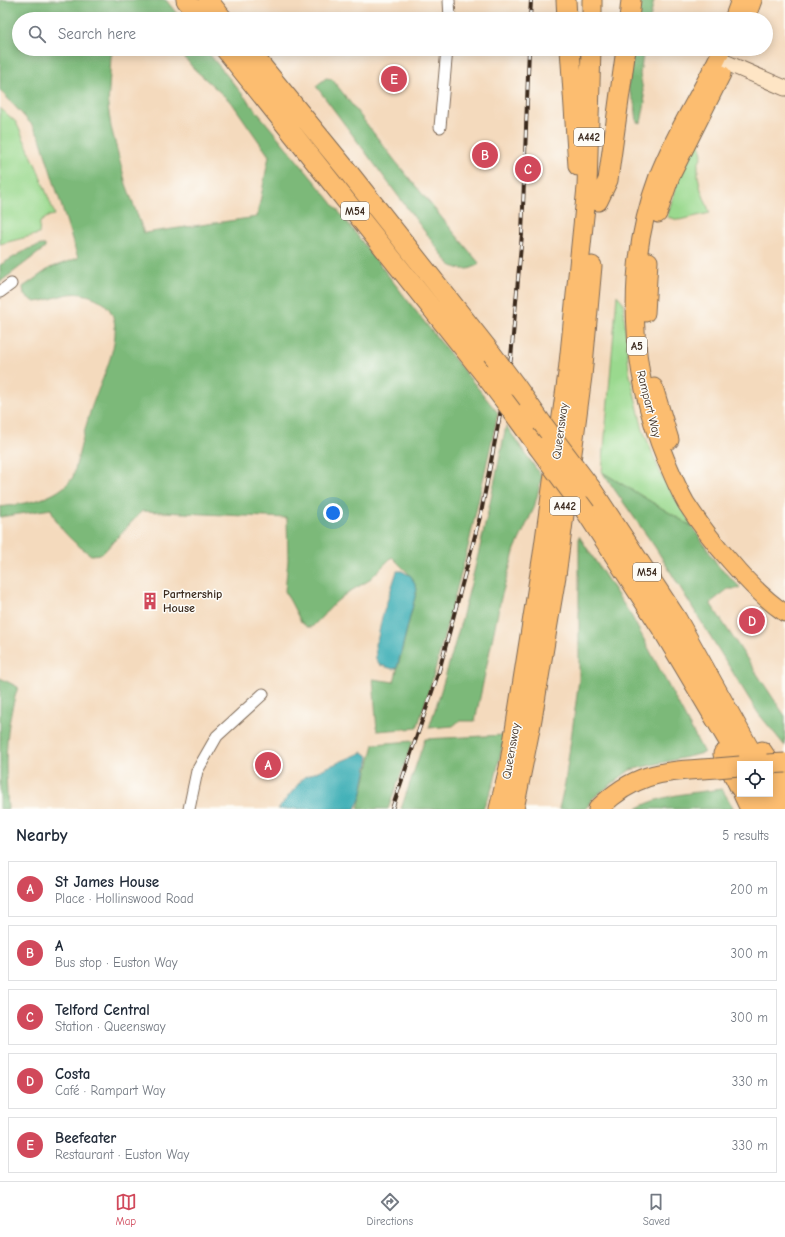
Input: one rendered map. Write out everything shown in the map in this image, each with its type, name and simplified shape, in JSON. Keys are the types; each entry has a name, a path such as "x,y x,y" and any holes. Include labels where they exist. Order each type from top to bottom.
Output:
{"highway":[{"path":"186,0 195,12"},
{"path":"208,0 217,12"},
{"path":"566,0 567,12"},
{"path":"592,0 592,12"},
{"path":"604,0 604,12"},
{"path":"630,12 631,0"},
{"name":"M54","path":"231,56 484,374 586,512 660,626 739,761"},
{"name":"M54","path":"254,56 346,169 492,354 591,488 652,580 700,658 785,786"},
{"name":"A442","path":"570,56 580,209 583,225"},
{"name":"Queensway","path":"499,809 509,768 543,554 568,373 588,180 591,56"},
{"name":"Queensway","path":"514,809 532,719 556,576 582,376 598,201 603,56"},
{"name":"A442","path":"598,201 608,180 625,56"},
{"name":"M54","path":"660,626 737,782"},
{"name":"M54","path":"700,658 756,761"},
{"path":"773,764 785,763"},
{"name":"M54","path":"615,809 626,800 644,790 668,784 726,775 737,768"},
{"name":"M54","path":"598,809 613,794 628,784 649,776 675,770 726,775"},
{"path":"773,776 785,775"},
{"path":"773,791 783,809"},
{"path":"744,797 750,809"},
{"path":"760,797 766,809"}],"main road":[{"path":"736,12 740,0"},
{"path":"749,12 753,0"},
{"name":"Rampart Way","path":"727,56 672,176 654,230 647,272 645,321 656,394 678,462 695,494 728,543 750,567 785,598"},
{"name":"Rampart Way","path":"727,56 668,152 652,196 645,224 635,285 634,318 639,360 650,416 675,480 686,502 717,546 739,571 761,593 785,613"}],"street":[{"path":"449,0 450,12"},
{"path":"440,127 447,56"},
{"path":"731,56 785,88"},
{"path":"0,292 11,284"},
{"path":"189,809 197,771 217,736 263,694"}],"green space":[{"path":"0,0 166,0 175,12 12,12 12,56 111,56 108,106 111,127 126,184 144,233 257,217 269,156 232,103 193,68 184,56 211,56 329,199 422,319 498,413 468,547 432,681 417,728 377,731 373,679 394,682 417,589 411,576 392,557 368,581 347,593 336,602 312,627 307,627 301,622 285,591 288,560 287,518 142,511 102,554 91,555 62,530 51,509 0,517 0,507 30,502 50,496 66,485 73,477 91,409 109,361 114,343 115,327 111,312 101,301 82,294 76,293 64,295 35,302 24,295 23,287 50,268 78,258 40,138 32,125 0,90"},
{"path":"638,0 654,0 651,12 637,12"},
{"path":"632,56 643,56 640,74 645,102 641,123 637,122 635,104 628,88"},
{"path":"326,78 332,79 396,162 479,263 476,266 468,269 460,269 449,264 316,86"},
{"path":"0,108 16,122 37,168 55,215 49,216 40,222 39,234 0,244"},
{"path":"699,139 702,155 698,165 698,176 701,190 710,213 679,220 667,217 678,180"},
{"path":"45,245 45,248 0,282 0,265 28,249"},
{"path":"617,295 623,302 629,371 643,430 662,477 693,527 602,472"},
{"path":"506,426 542,477 534,508 515,549 501,598 475,721 459,721 453,726 429,728 463,616"},
{"path":"602,472 693,527 719,567 740,587 737,589 728,589 710,603 785,716 785,746 758,713 655,547"},
{"path":"579,536 632,617 704,753 630,770 592,799 586,809 559,809 565,783 579,680"},
{"path":"0,678 18,687 13,703 8,733 6,777 8,809 0,809"},
{"path":"505,735 494,783 483,809 401,809 425,739"},
{"path":"413,741 388,809 358,809 374,744"},
{"path":"722,789 734,809 636,809 667,797"}],"water":[{"path":"397,571 402,571 411,576 417,589 397,668 393,669 380,665 376,659 375,644"},
{"path":"363,752 369,757 361,797 355,809 278,809 304,777"}],"railway":[{"path":"530,12 531,0"},
{"path":"392,809 439,671 481,513 511,358 522,234 529,56"}],"place":[{"name":"Beefeater","path":"394,79"},
{"name":"A","path":"485,155"},
{"name":"Telford Central","path":"528,169"},
{"name":"Partnership House","path":"150,601"},
{"name":"Costa","path":"752,621"},
{"name":"St James House","path":"268,765"}]}
